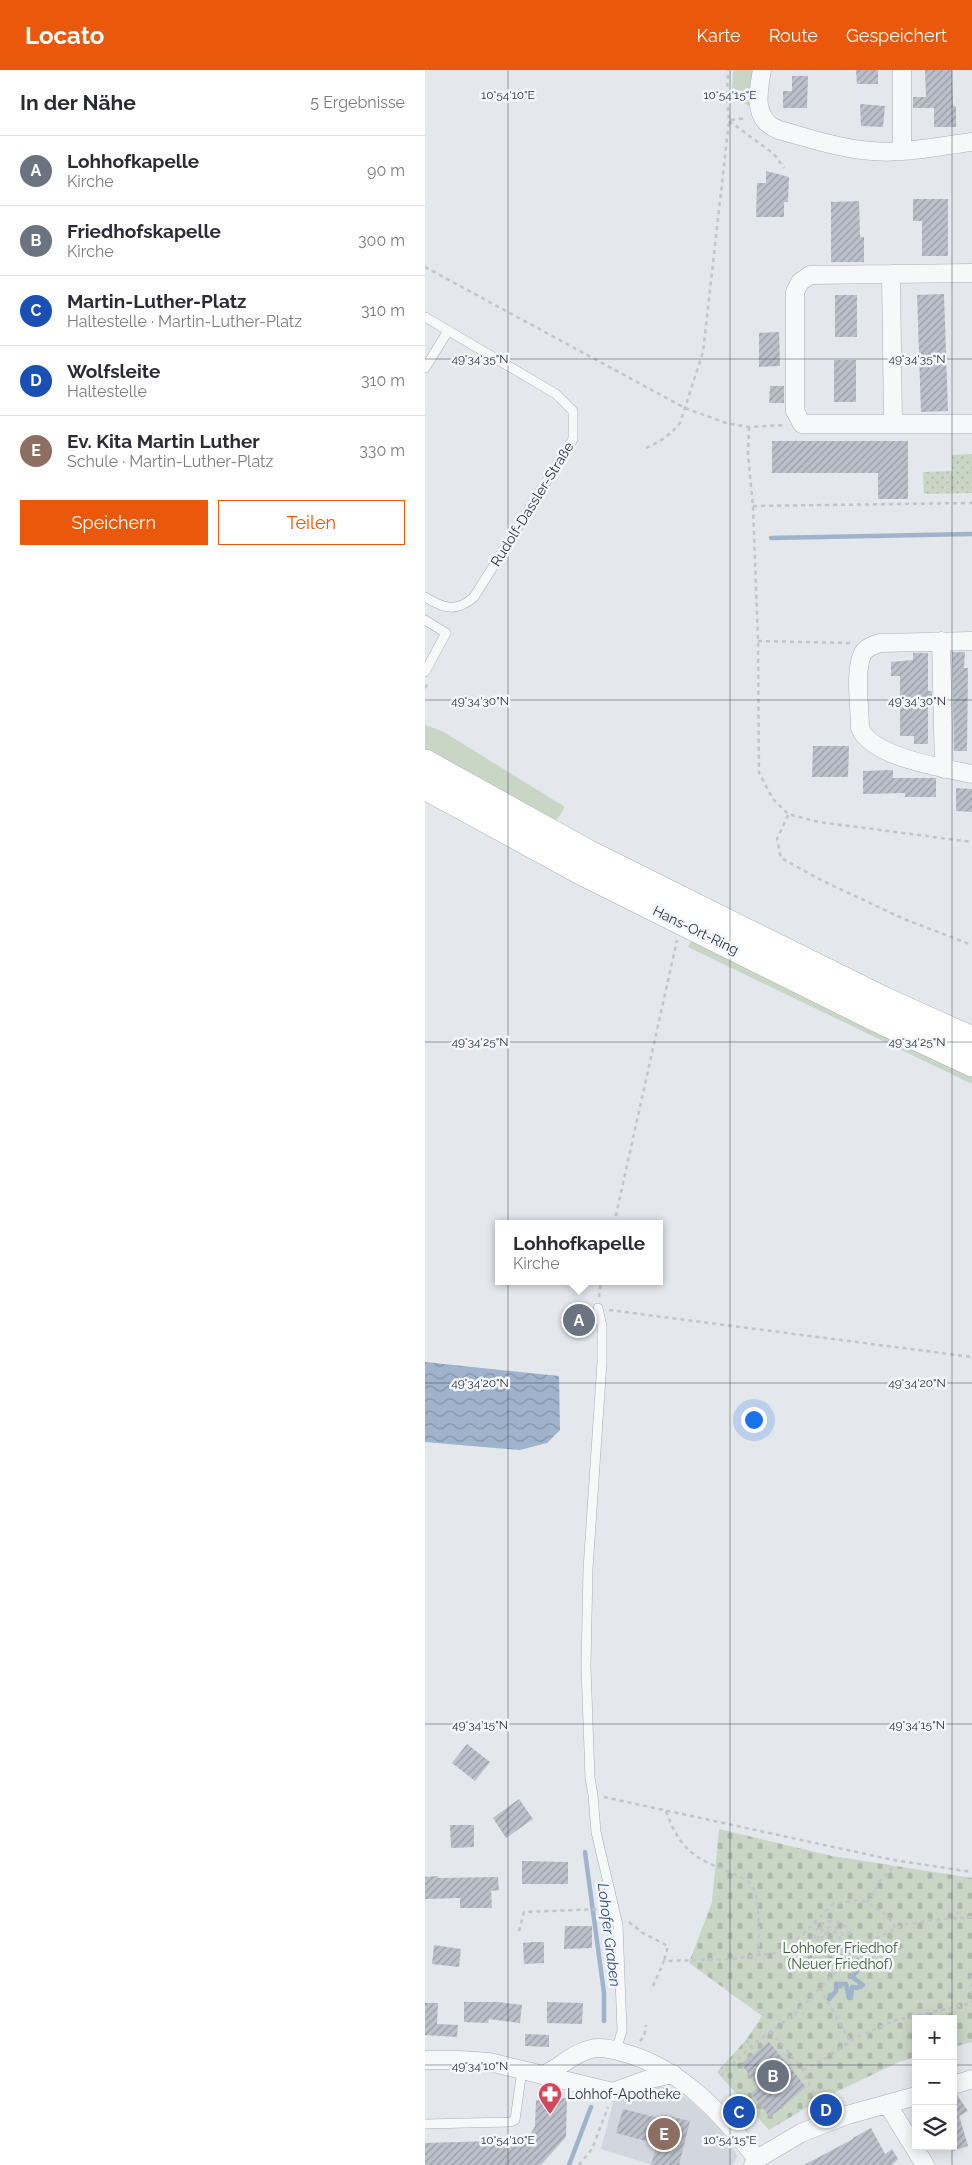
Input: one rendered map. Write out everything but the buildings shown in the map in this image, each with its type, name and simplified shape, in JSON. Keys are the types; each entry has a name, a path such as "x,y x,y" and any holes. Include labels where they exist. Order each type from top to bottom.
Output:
{"main road":[{"name":"Hans-Ort-Ring","path":"425,762 589,853 885,1000 972,1039"},
{"name":"Hans-Ort-Ring","path":"425,787 581,872 972,1064"}],"street":[{"path":"762,70 758,96 761,116 769,126 779,130 850,149 873,152 902,151 972,142"},
{"path":"902,70 902,151"},
{"path":"972,273 810,275 800,282 795,292 795,411 802,424 972,424"},
{"path":"891,274 893,424"},
{"path":"941,641 945,769"},
{"path":"972,641 880,643 864,651 859,663 860,728 863,737 886,751 945,769 972,774"},
{"path":"545,2074 557,2069 578,2053 593,2048 616,2050 647,2059 673,2074 728,2122 755,2162 801,2133 847,2115 912,2097"},
{"path":"425,2060 489,2062 545,2074 613,2092 646,2080 673,2074"},
{"path":"957,2084 972,2079"},
{"path":"888,2105 925,2165"}],"lane":[{"name":"Rudolf-Dassler-Straße","path":"425,317 555,394 573,411 573,439 473,597 461,606 452,608 438,605 425,597"},
{"path":"425,368 448,331"},
{"path":"425,620 446,633 425,672"},
{"path":"598,1308 602,1326 602,1362 589,1569 586,1666 590,1778 596,1832 618,1925 621,2031 616,2050"},
{"path":"425,2124 510,2122 515,2120 522,2070"}],"path":[{"path":"646,448 660,442 673,432 680,423 703,352 729,121 727,98 728,70"},
{"path":"729,121 774,154 784,168"},
{"path":"425,267 685,408 726,423 749,427 802,424"},
{"path":"749,427 748,455 753,506 758,641 759,772 773,799 788,814 819,822 972,842"},
{"path":"753,506 972,503"},
{"path":"758,641 880,643"},
{"path":"788,814 777,839 781,858 823,881 904,919 972,944"},
{"path":"615,1220 674,946 684,924"},
{"path":"601,1285 598,1308 972,1357"},
{"path":"593,1795 883,1858 972,1872"},
{"path":"666,1810 673,1830 685,1848 702,1861 746,1879 752,1887 756,1897 759,1955"},
{"path":"867,1903 881,1880 894,1866"},
{"path":"664,1961 731,1959 790,1951 814,1921 833,1904 860,1900 886,1915 896,1928"},
{"path":"519,1931 524,1912 601,1909"},
{"path":"614,1909 643,1933 667,1946 664,1961 653,1986"},
{"path":"721,2076 751,2046 797,2012 850,1957 873,1938 903,1925 939,1919 972,1918"},
{"path":"814,1921 850,1957"},
{"path":"836,1921 847,1928 850,1940 845,1952 830,1958 819,1952 814,1942 815,1931 819,1926 836,1921"},
{"path":"832,1927 840,1930 844,1938 840,1949 832,1952 821,1947 818,1940 822,1931 832,1927"},
{"path":"830,1931 838,1935 840,1940 837,1946 830,1949 825,1946 822,1941 825,1934 830,1931"},
{"path":"797,1940 833,1975"},
{"path":"803,2070 823,2060 850,2042 896,2020 972,2003 972,1974"},
{"path":"820,1988 850,2042"},
{"path":"771,2031 803,2070 817,2101"},
{"path":"746,2040 755,2052"},
{"path":"579,2165 592,2149 613,2092"}],"shaded area":[{"path":"658,2086 671,2089 689,2100 716,2124 731,2143 737,2156 733,2165 652,2165 601,2149 613,2103"}],"green space":[{"path":"733,70 756,70 752,101 749,106 735,98 732,91"},
{"path":"972,454 972,493 924,494 923,472 952,471 952,455"},
{"path":"425,725 442,731 565,807 554,824 425,754"},
{"path":"692,939 972,1073 972,1084 688,947"},
{"name":"Lohhofer Friedhof (Neuer Friedhof)","path":"719,1829 832,1856 972,1878 972,2042 957,2046 957,2015 912,2015 912,2058 899,2062 817,2101 769,2130 717,2072 746,2040 762,2016 689,1963 712,1902"}],"water":[{"path":"425,1362 559,1376 560,1430 547,1443 520,1450 425,1442"}],"waterway":[{"path":"771,538 972,534"},
{"name":"Lohofer Graben","path":"585,1852 604,1993 604,2021"},
{"path":"829,1999 836,1991 836,1984 846,1984 849,1998 851,1998 852,1987 857,1988 863,1985 852,1977 857,1971 851,1968 851,1963 857,1960 861,1969"},
{"name":"Lohofer Graben","path":"569,2165 591,2107"}],"place":[{"name":"Lohhofkapelle","path":"579,1320"},
{"name":"Friedhofskapelle","path":"773,2076"},
{"name":"Wolfsleite","path":"826,2110"},
{"name":"Martin-Luther-Platz","path":"739,2112"},
{"name":"Lohhof-Apotheke","path":"550,2115"},
{"name":"Ev. Kita Martin Luther","path":"664,2134"}]}
